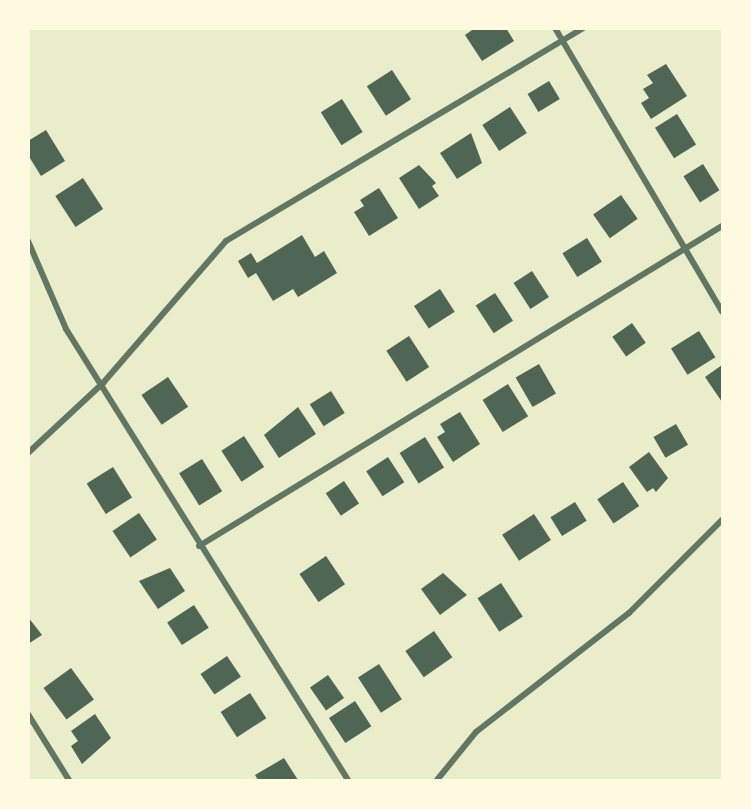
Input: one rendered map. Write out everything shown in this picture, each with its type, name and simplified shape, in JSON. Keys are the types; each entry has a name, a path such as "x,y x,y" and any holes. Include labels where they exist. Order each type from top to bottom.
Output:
{"street":[{"path":"555,28 723,310"},
{"path":"28,453 104,383 226,241 583,28"},
{"path":"199,546 723,226"},
{"path":"28,241 66,329 104,383 199,546 348,780"},
{"path":"437,780 476,732 611,629 723,520"},
{"path":"28,714 69,780"}],"building":[{"path":"475,28 506,28 514,41 482,61 465,35"},
{"path":"666,64 687,96 651,119 641,103 649,98 643,89 653,83 647,75"},
{"path":"392,70 411,99 386,116 367,86"},
{"path":"549,81 560,99 538,112 528,94"},
{"path":"342,99 363,132 341,145 321,112"},
{"path":"510,107 527,133 499,151 482,125"},
{"path":"677,114 696,145 674,158 655,128"},
{"path":"46,130 65,161 41,176 28,155 28,141"},
{"path":"471,133 482,163 457,179 440,153"},
{"path":"703,164 719,190 700,202 683,176"},
{"path":"419,165 436,183 432,186 439,196 419,209 399,178"},
{"path":"83,178 103,209 75,227 55,196"},
{"path":"379,188 398,218 369,236 354,212 364,206 360,200"},
{"path":"621,195 638,219 610,238 593,215"},
{"path":"302,235 315,257 324,251 337,273 298,297 293,289 273,301 256,273 248,278 238,261 251,253 257,263"},
{"path":"587,238 602,262 577,277 562,253"},
{"path":"532,271 549,297 530,309 514,283"},
{"path":"440,289 455,312 429,329 414,306"},
{"path":"495,293 513,321 494,333 476,306"},
{"path":"632,323 646,343 626,356 612,337"},
{"path":"699,331 715,357 687,375 671,348"},
{"path":"409,336 429,367 407,382 386,351"},
{"path":"539,364 556,393 533,407 516,378"},
{"path":"722,365 722,402 705,377"},
{"path":"168,377 188,407 162,425 141,395"},
{"path":"508,384 528,416 503,432 483,400"},
{"path":"331,391 345,413 324,426 310,404"},
{"path":"298,407 316,434 279,458 264,435"},
{"path":"460,412 480,444 453,462 437,437 445,432 440,424"},
{"path":"676,424 688,445 665,458 653,437"},
{"path":"244,436 264,467 242,482 221,451"},
{"path":"425,437 444,468 419,483 400,453"},
{"path":"649,452 668,478 656,492 653,488 647,492 629,467"},
{"path":"388,457 404,482 383,496 366,471"},
{"path":"202,459 222,491 199,506 179,473"},
{"path":"113,467 132,498 106,514 87,483"},
{"path":"344,481 359,503 341,516 326,493"},
{"path":"623,482 639,506 614,523 597,499"},
{"path":"575,502 587,521 562,536 550,517"},
{"path":"139,513 157,540 130,557 112,531"},
{"path":"534,514 551,540 519,561 502,535"},
{"path":"326,556 345,584 318,602 299,574"},
{"path":"170,568 185,591 158,609 139,581"},
{"path":"443,573 467,595 440,615 421,589"},
{"path":"501,583 523,617 499,632 478,598"},
{"path":"194,605 209,628 182,645 167,622"},
{"path":"28,617 42,635 28,644"},
{"path":"434,631 452,657 424,677 405,651"},
{"path":"227,656 241,677 214,695 200,674"},
{"path":"379,664 402,699 381,713 358,678"},
{"path":"71,668 94,700 66,720 43,688"},
{"path":"328,675 344,698 326,711 310,688"},
{"path":"250,693 266,718 237,737 221,712"},
{"path":"355,701 371,726 345,743 329,718"},
{"path":"95,714 111,738 82,764 71,746 78,741 71,731"},
{"path":"284,758 298,780 258,780 255,775"}]}
